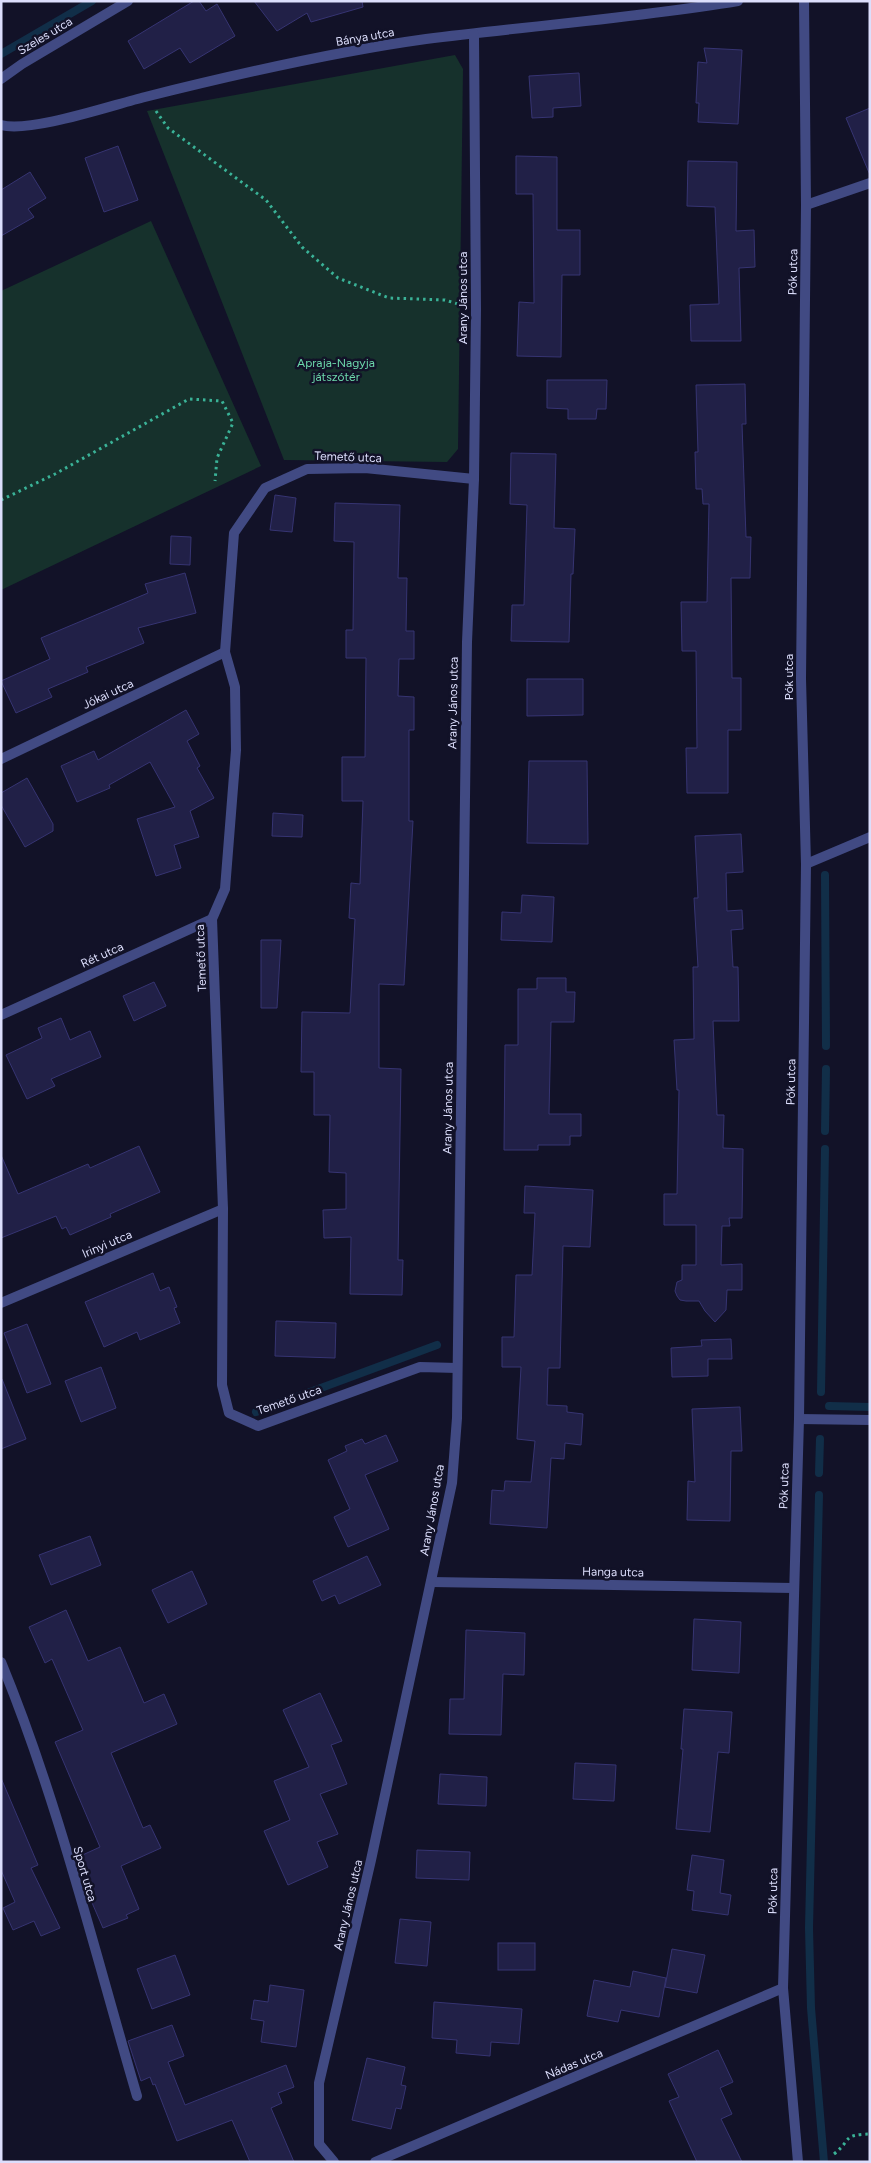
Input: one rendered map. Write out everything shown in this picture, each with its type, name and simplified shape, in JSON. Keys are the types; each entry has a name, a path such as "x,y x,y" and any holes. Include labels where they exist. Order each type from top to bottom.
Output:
{"street":[{"name":"Szeles utca","path":"1,79 22,64 128,1"},
{"name":"Bánya utca","path":"1,125 20,127 47,122 146,97 377,47 474,34 582,23 738,1"},
{"name":"Pók utca","path":"798,2162 783,1988 799,1419 806,864 800,679 806,204 804,1"},
{"name":"Arany János utca","path":"334,2162 319,2144 319,2083 371,1860 452,1483 458,1418 457,1368 467,642 474,479 476,310 474,34"},
{"path":"806,204 870,183"},
{"name":"Temető utca","path":"457,1368 420,1367 258,1426 230,1413 222,1385 223,1208 212,919 225,889 236,750 235,687 225,652 234,533 265,488 306,468 365,468 474,479"},
{"name":"Jókai utca","path":"1,758 225,652"},
{"path":"806,864 870,837"},
{"name":"Rét utca","path":"1,1015 212,919"},
{"name":"Irinyi utca","path":"1,1303 223,1208"},
{"path":"799,1419 870,1420"},
{"name":"Hanga utca","path":"431,1582 793,1588"},
{"name":"Sport utca","path":"1,1662 20,1708 62,1839 137,2096"},
{"name":"Nádas utca","path":"375,2162 783,1988"}],"path":[{"path":"146,97 168,128 266,200 302,247 338,278 389,298 444,300 476,310"},
{"path":"1,500 55,474 189,400 222,401 233,423 217,458 215,480"},
{"path":"834,2154 843,2147 851,2135 870,2134"}],"green space":[{"name":"Apraja-Nagyja játszótér","path":"455,55 463,69 458,449 447,462 284,460 147,111"},
{"path":"151,221 261,466 1,590 1,291"}],"building":[{"path":"194,1 199,1 206,11 217,4 235,36 190,63 180,48 144,69 128,41"},
{"path":"254,1 362,1 363,7 311,22 307,13 277,31"},
{"path":"704,48 742,50 738,124 698,122 699,103 696,103 698,62 707,63"},
{"path":"579,73 581,106 553,108 553,117 532,118 529,76"},
{"path":"870,108 870,175 846,118"},
{"path":"118,146 138,200 104,212 85,158"},
{"path":"516,156 557,157 557,230 580,230 580,275 562,275 561,357 517,356 519,302 534,303 533,194 516,194"},
{"path":"688,161 737,162 736,231 754,230 755,267 739,268 741,341 691,341 690,305 719,304 715,207 687,206"},
{"path":"30,172 46,198 28,209 34,217 1,236 1,190"},
{"path":"547,380 607,380 606,409 597,409 596,419 568,419 568,409 547,408"},
{"path":"745,384 746,424 742,424 746,537 751,537 750,578 731,578 732,678 741,678 741,730 728,730 728,793 687,793 686,748 697,748 696,651 682,651 681,602 707,602 709,504 703,504 702,489 696,489 695,452 698,452 696,385"},
{"path":"511,453 556,454 554,528 575,529 573,574 571,574 569,642 511,641 512,605 524,605 527,505 510,504"},
{"path":"275,495 296,498 292,532 270,530"},
{"path":"335,503 400,505 398,578 407,578 406,631 414,631 414,659 399,659 398,696 414,697 414,730 409,730 409,821 413,821 404,985 379,984 379,1068 401,1069 398,1260 403,1260 402,1295 350,1294 351,1237 324,1238 323,1210 346,1209 346,1173 329,1172 330,1115 314,1115 314,1072 301,1072 302,1012 350,1013 355,919 349,918 351,883 360,884 363,801 342,801 342,757 365,757 366,658 346,658 346,630 353,630 354,542 334,541"},
{"path":"171,536 191,537 190,565 170,564"},
{"path":"185,573 196,613 138,628 144,643 86,667 88,672 48,689 52,697 16,713 1,681 50,659 41,638 148,593 145,584"},
{"path":"527,679 583,679 583,715 527,716"},
{"path":"186,710 199,734 187,741 200,766 197,768 214,798 190,811 199,837 174,845 181,868 156,876 137,819 175,807 150,762 109,785 110,788 77,802 61,766 94,751 98,760"},
{"path":"529,761 587,761 588,844 527,843"},
{"path":"27,778 53,824 53,831 25,847 1,805 1,793"},
{"path":"273,813 303,815 302,837 272,836"},
{"path":"741,834 743,872 726,873 727,911 742,910 743,929 731,930 733,967 738,967 739,1021 713,1021 717,1115 724,1115 723,1148 743,1149 742,1218 729,1218 730,1226 722,1226 721,1265 742,1264 742,1290 727,1290 726,1310 715,1322 699,1301 680,1300 675,1291 677,1282 682,1280 682,1265 696,1265 696,1225 664,1225 664,1194 677,1194 679,1090 677,1090 674,1040 694,1039 693,967 698,967 694,898 698,898 695,836"},
{"path":"522,895 554,897 552,942 501,940 502,912 521,913"},
{"path":"261,940 281,940 277,1008 261,1008"},
{"path":"537,978 566,978 566,992 575,992 574,1022 551,1022 549,1114 581,1114 581,1136 570,1136 570,1145 538,1145 538,1150 504,1150 505,1045 518,1045 518,989 537,989"},
{"path":"154,982 166,1006 134,1021 123,996"},
{"path":"61,1018 70,1040 90,1031 101,1057 51,1079 55,1086 27,1099 6,1055 42,1038 38,1028"},
{"path":"139,1146 160,1192 110,1214 111,1217 70,1235 66,1227 62,1229 56,1216 1,1238 1,1155 18,1194 88,1164 90,1168"},
{"path":"525,1186 593,1190 590,1247 563,1246 560,1368 548,1368 547,1405 567,1406 567,1412 583,1414 581,1445 565,1443 564,1459 551,1458 547,1528 490,1524 492,1490 504,1491 505,1481 531,1482 535,1441 517,1439 521,1367 502,1367 502,1337 514,1337 516,1275 532,1275 535,1213 524,1213"},
{"path":"153,1273 160,1291 169,1287 177,1307 174,1308 180,1323 140,1340 137,1332 104,1347 85,1302"},
{"path":"276,1321 336,1323 335,1358 275,1356"},
{"path":"27,1324 51,1384 27,1393 4,1333"},
{"path":"731,1339 732,1359 708,1359 708,1376 672,1377 671,1348 702,1346 701,1340"},
{"path":"101,1367 116,1408 81,1422 65,1381"},
{"path":"1,1380 26,1439 1,1449"},
{"path":"740,1407 742,1451 731,1451 730,1521 687,1520 688,1481 695,1482 692,1409"},
{"path":"386,1435 398,1461 365,1475 389,1529 348,1547 334,1517 350,1509 328,1460 347,1451 345,1446 362,1439 365,1444"},
{"path":"90,1536 101,1565 51,1585 39,1555"},
{"path":"367,1556 381,1585 339,1604 335,1595 322,1601 313,1581"},
{"path":"192,1571 207,1604 168,1623 152,1590"},
{"path":"66,1610 88,1661 120,1647 144,1703 164,1694 177,1724 111,1753 143,1828 150,1825 161,1848 121,1866 139,1909 126,1915 128,1918 103,1928 83,1882 76,1858 100,1847 55,1742 83,1730 52,1659 45,1663 29,1627"},
{"path":"694,1619 741,1622 739,1673 692,1670"},
{"path":"466,1630 525,1633 524,1675 503,1674 501,1735 449,1734 450,1699 464,1699"},
{"path":"320,1693 342,1741 331,1745 347,1784 320,1794 338,1834 317,1842 328,1867 288,1885 264,1831 290,1820 274,1781 309,1767 283,1710"},
{"path":"684,1709 732,1712 729,1753 718,1752 710,1832 676,1829 683,1749 681,1749"},
{"path":"575,1763 616,1765 614,1801 573,1799"},
{"path":"440,1774 487,1777 486,1806 438,1804"},
{"path":"1,1778 38,1865 31,1868 60,1928 41,1936 34,1921 13,1930 3,1908 15,1902 1,1870"},
{"path":"417,1850 470,1852 469,1880 416,1878"},
{"path":"692,1855 724,1860 720,1893 731,1895 728,1915 692,1910 694,1891 687,1890"},
{"path":"400,1919 431,1922 427,1966 395,1963"},
{"path":"498,1943 535,1943 535,1970 498,1970"},
{"path":"672,1949 705,1955 697,1993 665,1987"},
{"path":"175,1955 190,1995 152,2009 137,1969"},
{"path":"633,1971 666,1978 659,2017 621,2010 618,2022 587,2016 594,1980 630,1987"},
{"path":"270,1985 304,1990 296,2047 261,2042 264,2021 251,2019 254,2000 268,2002"},
{"path":"434,2002 522,2009 519,2044 491,2042 490,2056 456,2053 457,2040 432,2038"},
{"path":"172,2025 184,2056 168,2062 185,2105 286,2065 294,2087 278,2093 282,2103 271,2108 294,2162 250,2162 232,2120 177,2141 155,2084 153,2085 150,2077 141,2081 128,2041"},
{"path":"718,2050 733,2082 720,2088 732,2114 721,2119 742,2162 697,2162 669,2101 679,2097 668,2074"},
{"path":"367,2058 405,2067 401,2085 406,2086 401,2109 396,2108 391,2129 352,2120"}],"waterway":[{"path":"1,54 92,1"},
{"path":"825,875 826,1046"},
{"path":"825,1131 826,1069"},
{"path":"821,1392 825,1149"},
{"path":"256,1412 437,1345"},
{"path":"829,1406 870,1407"},
{"path":"819,1473 820,1439"},
{"path":"819,1495 809,1928 811,2008 824,2162"}]}
